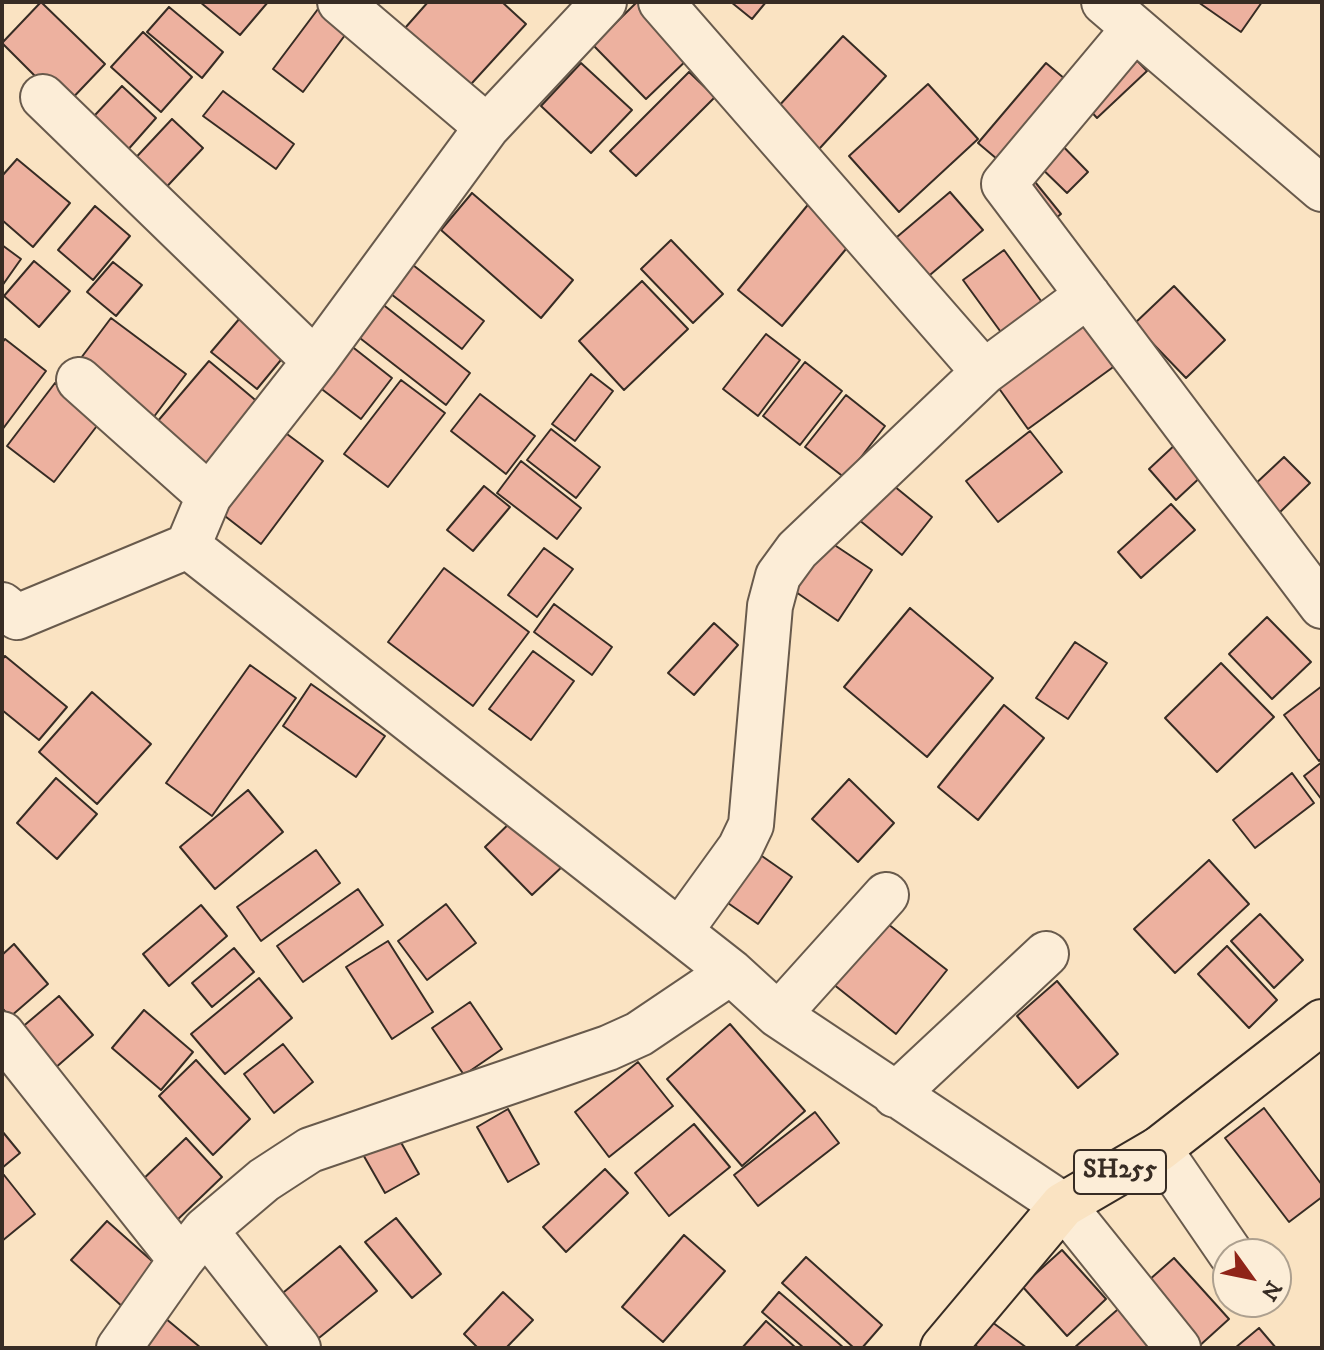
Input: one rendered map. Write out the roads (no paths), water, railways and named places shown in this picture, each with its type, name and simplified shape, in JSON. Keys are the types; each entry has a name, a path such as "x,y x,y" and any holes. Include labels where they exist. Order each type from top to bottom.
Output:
{"main road":[{"name":"SH255","path":"943,1348 1063,1205 1159,1149 1322,1022"}],"street":[{"path":"340,2 487,127"},
{"path":"7,618 188,546 209,496 315,361 487,127 604,2"},
{"path":"661,2 984,372"},
{"path":"1322,189 1119,16 1004,184 1322,606"},
{"path":"43,97 315,361"},
{"path":"680,931 740,848 751,825 770,606 778,576 797,550 984,372 1088,295"},
{"path":"79,380 209,496"},
{"path":"188,546 680,931 778,1015 1063,1205 1178,1348"},
{"path":"778,1015 886,895"},
{"path":"895,1095 1046,954"},
{"path":"119,1348 193,1245 264,1180 310,1150 608,1048 639,1034 731,972"},
{"path":"2,1034 193,1245 298,1348"},
{"path":"1159,1149 1220,1238"}]}
